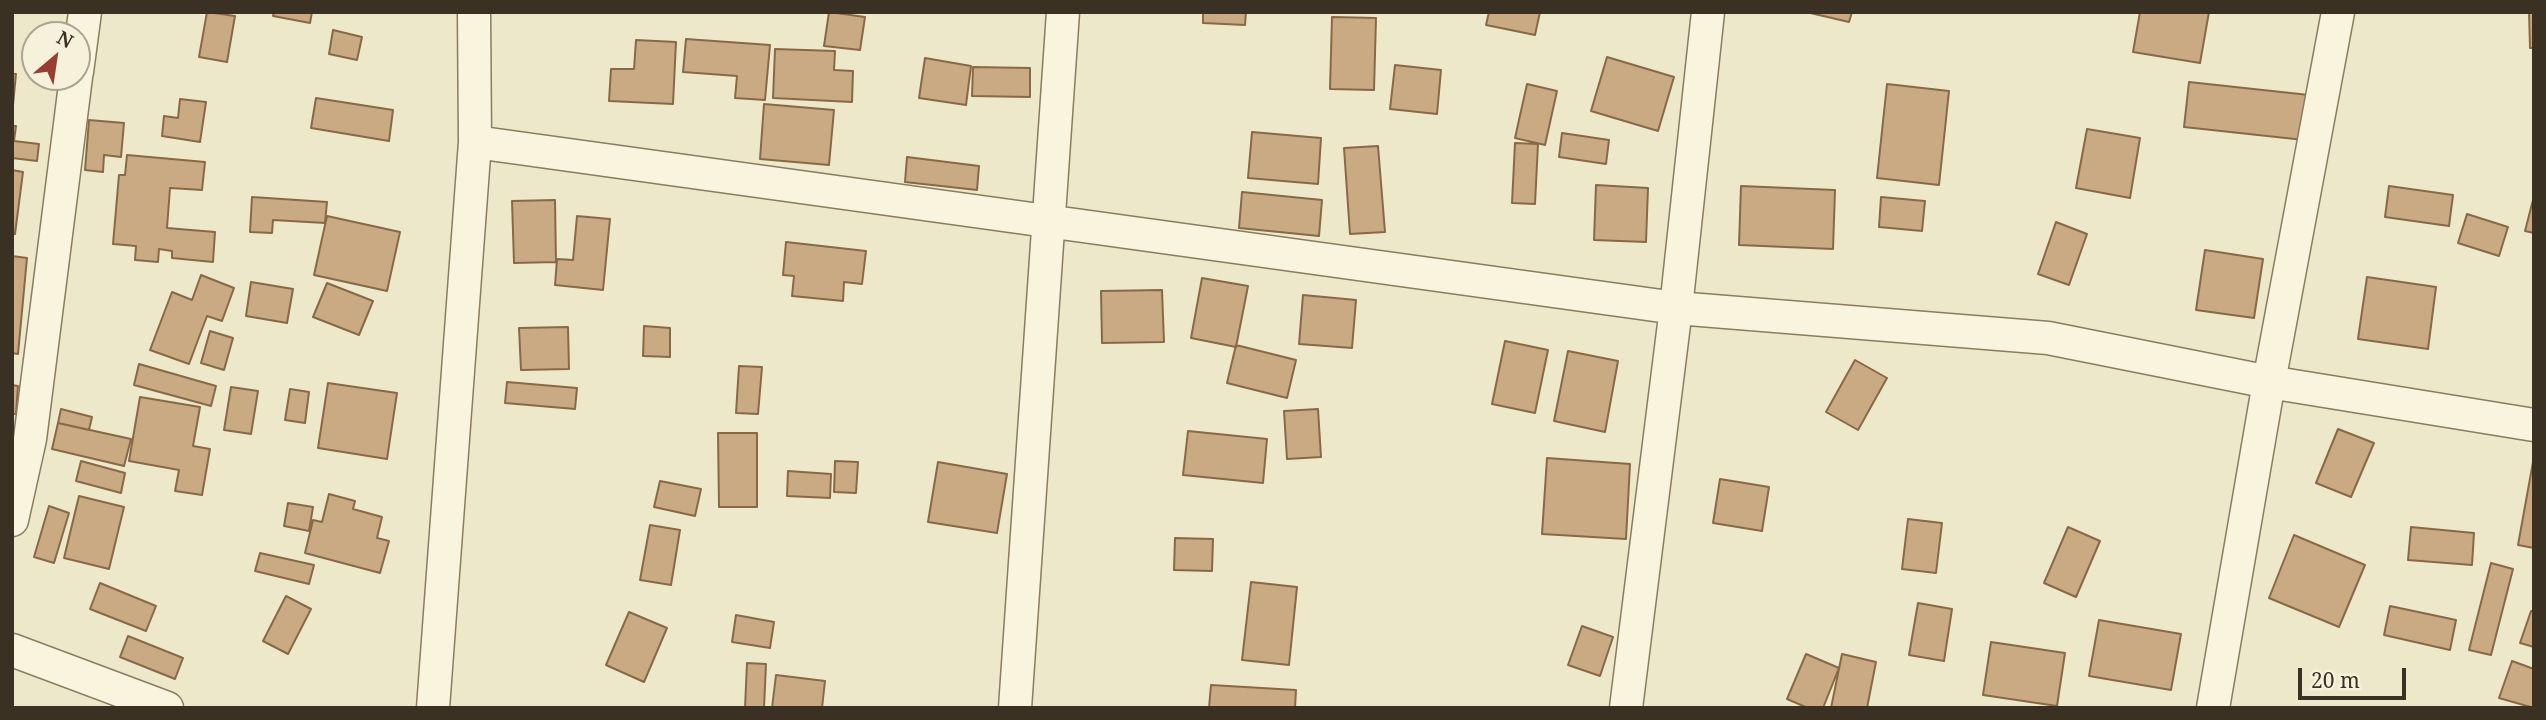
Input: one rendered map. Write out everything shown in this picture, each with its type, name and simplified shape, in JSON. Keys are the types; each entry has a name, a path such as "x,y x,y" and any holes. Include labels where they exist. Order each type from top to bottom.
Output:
{"street":[{"path":"433,708 475,142 474,12"},
{"path":"1015,708 1063,12"},
{"path":"1626,708 1676,308 1707,12"},
{"path":"2213,708 2269,382 2338,12"},
{"path":"12,520 30,439 74,91"},
{"path":"475,142 1676,308 2048,338 2269,382 2534,425"},
{"path":"12,650 167,708"}],"building":[{"path":"207,12 235,16 227,62 199,57"},
{"path":"274,12 312,12 310,23 273,16"},
{"path":"829,12 865,17 860,50 824,46"},
{"path":"1203,12 1246,12 1245,25 1203,23"},
{"path":"1489,12 1540,12 1535,35 1486,25"},
{"path":"1806,12 1852,12 1849,22"},
{"path":"2140,12 2209,12 2200,63 2133,52"},
{"path":"2529,12 2534,12 2534,48 2530,48"},
{"path":"1332,17 1376,18 1374,90 1330,89"},
{"path":"333,30 362,37 357,60 329,54"},
{"path":"686,39 770,45 765,100 735,98 737,76 683,72"},
{"path":"636,40 676,42 673,104 609,101 611,69 634,69"},
{"path":"775,49 835,51 834,70 853,71 852,102 773,98"},
{"path":"1607,57 1674,77 1658,131 1591,111"},
{"path":"925,58 971,66 966,105 919,98"},
{"path":"1395,65 1441,70 1437,114 1390,109"},
{"path":"973,67 1030,68 1030,97 972,96"},
{"path":"12,74 16,74 12,116"},
{"path":"2189,82 2309,95 2304,140 2184,127"},
{"path":"1527,84 1557,91 1545,145 1515,138"},
{"path":"1887,84 1949,91 1939,185 1877,178"},
{"path":"316,98 393,110 389,141 311,128"},
{"path":"180,99 206,102 200,142 162,136 164,116 178,118"},
{"path":"764,104 834,110 829,165 760,159"},
{"path":"89,120 124,123 121,157 104,155 103,172 85,170"},
{"path":"12,126 16,126 14,141 39,144 37,161 12,158"},
{"path":"2087,129 2140,138 2130,198 2076,188"},
{"path":"1252,132 1321,138 1318,184 1248,178"},
{"path":"1562,133 1609,140 1606,164 1559,157"},
{"path":"1515,143 1538,144 1535,204 1512,203"},
{"path":"1378,146 1385,232 1350,234 1344,148"},
{"path":"127,155 205,162 202,190 170,188 167,228 215,232 213,262 172,258 172,251 159,249 158,262 135,260 136,246 113,244 119,175 125,175"},
{"path":"907,157 979,166 977,190 905,182"},
{"path":"12,170 23,172 15,234 12,233"},
{"path":"1596,185 1648,188 1646,242 1594,240"},
{"path":"1741,186 1835,190 1833,249 1739,245"},
{"path":"2389,186 2453,195 2449,226 2385,217"},
{"path":"1242,192 1322,200 1319,236 1239,228"},
{"path":"2534,196 2534,233 2525,231"},
{"path":"252,197 327,202 325,223 273,220 272,233 250,232"},
{"path":"1881,197 1925,201 1922,231 1879,227"},
{"path":"555,200 556,262 514,263 512,201"},
{"path":"2467,214 2508,227 2499,256 2458,243"},
{"path":"327,216 400,232 387,291 314,275"},
{"path":"577,216 610,219 603,290 555,285 557,259 573,260"},
{"path":"2056,222 2087,234 2069,285 2038,274"},
{"path":"786,242 866,251 862,284 844,282 843,301 792,296 794,276 783,275"},
{"path":"2205,250 2263,259 2254,318 2196,310"},
{"path":"12,256 27,258 18,354 12,353"},
{"path":"201,275 234,288 222,321 207,316 189,364 150,350 172,292 192,300"},
{"path":"2367,277 2436,287 2428,349 2358,339"},
{"path":"1202,278 1248,286 1236,347 1191,338"},
{"path":"251,282 293,289 287,323 246,316"},
{"path":"327,283 373,301 359,335 313,317"},
{"path":"1162,290 1164,342 1102,343 1101,291"},
{"path":"1303,295 1356,300 1352,348 1299,344"},
{"path":"644,326 670,328 670,357 643,356"},
{"path":"568,327 569,369 521,370 519,328"},
{"path":"210,331 233,338 224,370 201,363"},
{"path":"1505,341 1548,350 1535,413 1492,404"},
{"path":"1236,345 1296,360 1287,398 1227,383"},
{"path":"1568,351 1618,361 1605,432 1554,421"},
{"path":"1855,360 1887,378 1858,430 1826,412"},
{"path":"139,364 216,386 211,406 134,385"},
{"path":"739,366 762,367 758,414 736,413"},
{"path":"507,382 577,388 575,409 505,403"},
{"path":"328,383 397,393 387,459 318,448"},
{"path":"12,385 18,386 16,414 12,414"},
{"path":"231,387 258,391 251,434 224,430"},
{"path":"290,389 309,392 305,423 285,420"},
{"path":"140,397 200,407 193,446 210,449 202,495 175,491 179,470 129,461"},
{"path":"61,409 92,417 89,430 58,423"},
{"path":"1318,409 1321,457 1287,459 1284,411"},
{"path":"58,423 131,439 124,466 52,449"},
{"path":"2338,429 2374,443 2351,497 2316,483"},
{"path":"1188,431 1267,439 1263,483 1183,475"},
{"path":"718,433 757,433 757,507 719,507"},
{"path":"1547,458 1630,464 1626,539 1542,534"},
{"path":"81,461 125,473 121,493 76,481"},
{"path":"835,461 858,462 856,493 834,492"},
{"path":"938,462 1007,474 997,533 928,522"},
{"path":"2534,462 2534,548 2518,545"},
{"path":"788,471 831,474 830,498 787,496"},
{"path":"1720,479 1769,487 1762,531 1713,523"},
{"path":"660,481 701,489 695,516 654,507"},
{"path":"329,494 355,501 353,509 382,517 377,538 389,541 380,573 305,553 313,520 322,522"},
{"path":"79,496 124,507 109,569 64,558"},
{"path":"288,503 313,507 309,531 284,526"},
{"path":"49,506 69,513 54,563 34,557"},
{"path":"1908,519 1942,523 1936,573 1902,569"},
{"path":"650,525 680,530 671,585 640,580"},
{"path":"2068,527 2100,541 2076,597 2044,583"},
{"path":"2411,527 2474,533 2472,565 2408,560"},
{"path":"2294,535 2365,565 2339,627 2269,598"},
{"path":"1175,538 1213,539 1212,571 1174,570"},
{"path":"260,553 314,565 309,584 255,571"},
{"path":"2491,563 2513,569 2491,655 2469,650"},
{"path":"1251,582 1297,587 1289,665 1242,660"},
{"path":"100,583 156,606 146,631 90,609"},
{"path":"286,596 311,609 288,654 263,641"},
{"path":"1918,603 1952,609 1944,661 1909,655"},
{"path":"2390,606 2456,620 2450,650 2384,635"},
{"path":"2531,611 2534,612 2534,647 2520,643"},
{"path":"629,612 667,628 644,682 606,665"},
{"path":"736,615 774,622 770,648 732,642"},
{"path":"2099,620 2181,634 2171,690 2089,676"},
{"path":"1582,626 1613,637 1600,676 1568,665"},
{"path":"128,636 183,658 175,679 120,657"},
{"path":"1991,642 2065,653 2057,706 1983,695"},
{"path":"1806,654 1839,668 1823,708 1808,708 1787,699"},
{"path":"1842,654 1876,662 1867,708 1831,708"},
{"path":"2512,661 2534,669 2534,708 2499,698"},
{"path":"747,663 766,664 764,708 745,708"},
{"path":"776,675 825,681 822,708 772,708"},
{"path":"1211,685 1296,690 1295,708 1209,708"}]}
